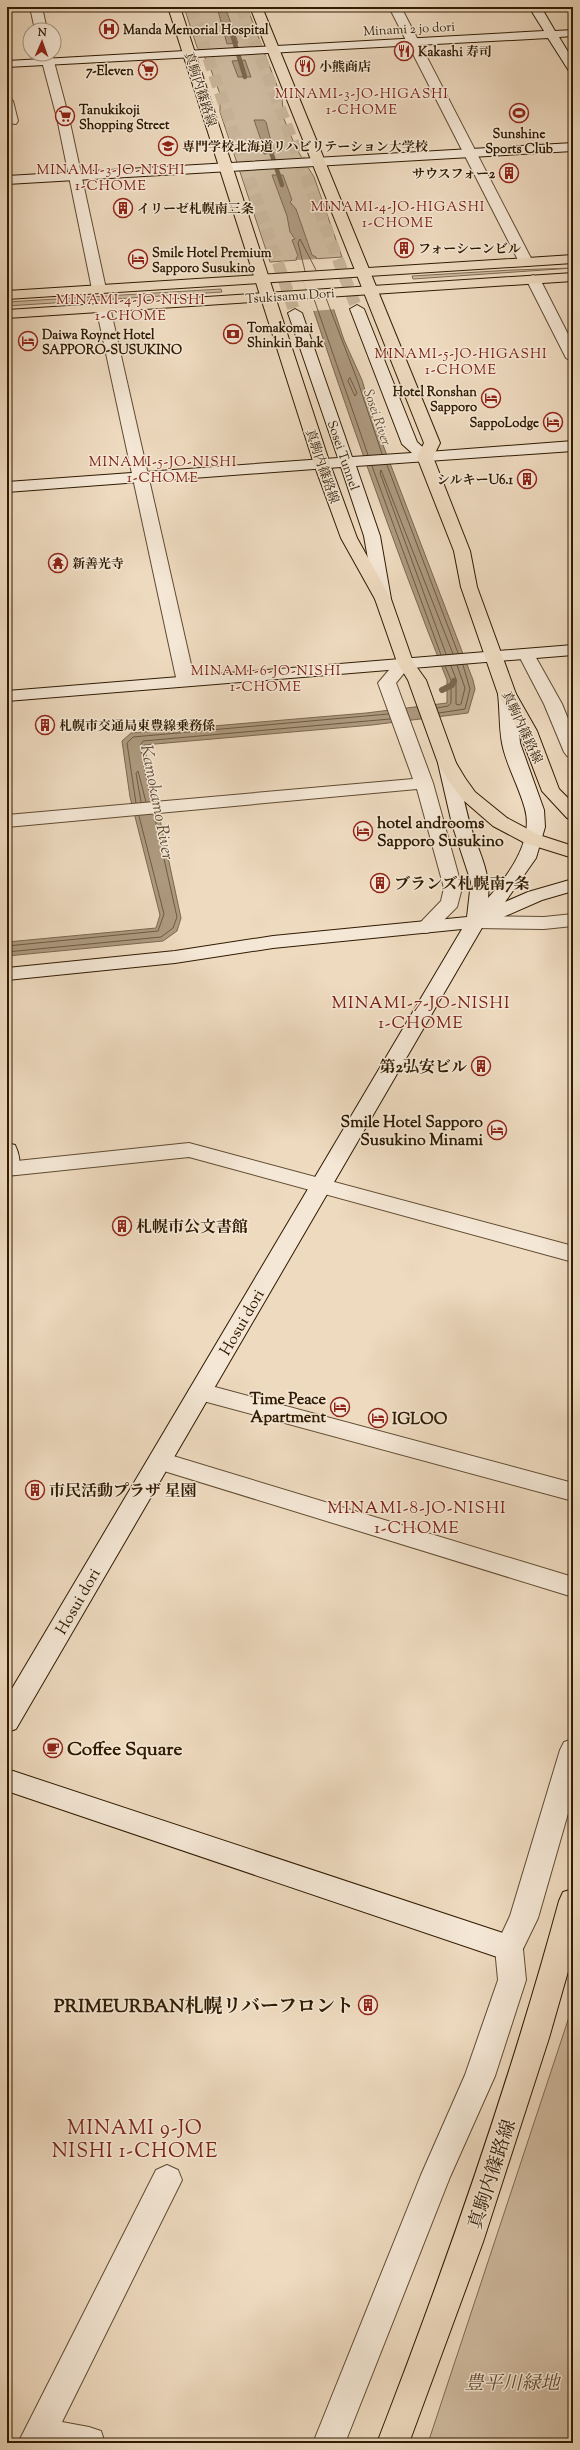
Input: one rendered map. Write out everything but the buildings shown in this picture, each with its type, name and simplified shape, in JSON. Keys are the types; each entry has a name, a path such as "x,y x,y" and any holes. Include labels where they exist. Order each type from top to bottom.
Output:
{"main road":[{"name":"真駒内篠路線","path":"174,7 322,464 349,538 383,599 405,662 417,680 447,763 456,780 484,810 500,822 532,839 573,852"},
{"path":"256,7 432,443 425,457"},
{"name":"Tsukisamu Dori","path":"7,295 573,259"},
{"name":"Tsukisamu Dori","path":"7,314 573,277"},
{"name":"真駒内篠路線","path":"425,457 462,551 468,587 507,694 528,731 551,791 573,814"},
{"name":"真駒内篠路線","path":"393,2443 472,2233 558,1960 573,1901"}],"street":[{"path":"36,7 39,22"},
{"path":"395,7 526,262"},
{"path":"535,7 573,69"},
{"name":"Minami 2 jo dori","path":"190,54 573,33"},
{"path":"62,58 190,54"},
{"path":"7,64 22,62"},
{"path":"48,62 63,118 99,289"},
{"path":"7,101 12,121"},
{"path":"7,180 573,146"},
{"path":"533,279 573,358"},
{"path":"103,307 139,478 186,682"},
{"path":"357,309 410,444 425,457"},
{"name":"Sosei Tunnel","path":"295,313 372,536 383,599"},
{"path":"7,487 573,446"},
{"path":"7,696 186,682 405,662 573,650"},
{"path":"526,654 553,704 573,752"},
{"path":"405,662 386,682 424,783 453,888 450,903 426,927"},
{"path":"476,922 506,891 528,855 536,818 535,810 511,743 507,694"},
{"path":"447,763 461,824 478,872 480,882 476,922"},
{"path":"7,821 424,783"},
{"path":"476,922 535,896 573,885"},
{"path":"7,974 175,957 273,942 476,922 544,922 573,920"},
{"name":"Hosui dori","path":"7,1722 476,922"},
{"path":"8,1163 189,1150 573,1254"},
{"path":"200,1392 573,1492"},
{"path":"160,1461 573,1587"},
{"path":"329,2443 436,2175 480,2076 512,1980 509,1948 524,1918 573,1750"},
{"path":"7,1780 509,1948"},
{"path":"88,2443 36,2438 167,2180"}],"green space":[{"path":"184,7 247,7 282,99 284,119 296,148 314,177 342,257 270,262 220,112 220,94 208,62 197,47"},
{"path":"573,268 413,279 412,276 512,270"},
{"path":"221,289 222,292 7,306 7,302"},
{"name":"豊平川緑地","path":"573,2005 573,2443 428,2443"}],"water":[{"path":"217,7 225,7 238,43 227,44"},
{"path":"245,60 251,77 238,77 232,61"},
{"path":"254,120 264,120 266,122 274,153 264,154"},
{"path":"272,175 283,175 292,200 290,202 296,209 312,255 316,257 344,340 362,380 375,424 473,680 475,689 468,713 372,725 144,745 181,918 177,931 163,941 7,956 7,942 156,928 160,915 130,797 122,741 131,733 366,713 447,703 447,680 387,523 350,417 296,258 298,256 292,240 295,239 290,232 287,216"}],"pier":[{"path":"318,259 337,309 313,311 296,260"}],"waterway":[{"name":"Sosei River","path":"232,34 245,77"},
{"name":"Sosei River","path":"268,143 282,185"},
{"name":"Kamokamo River","path":"442,690 452,685 454,681"}],"tunnel":[{"path":"191,7 295,313"},
{"path":"241,7 357,309"}],"place":[{"name":"Manda Memorial Hospital","path":"109,29"},
{"name":"Kakashi 寿司","path":"404,51"},
{"name":"小熊商店","path":"305,66"},
{"name":"7-Eleven","path":"148,70"},
{"name":"Sunshine Sports Club","path":"519,113"},
{"name":"Tanukikoji Shopping Street","path":"65,116"},
{"name":"専門学校北海道リハビリテーション大学校","path":"168,146"},
{"name":"サウスフォー2","path":"509,173"},
{"name":"イリーゼ札幌南三条","path":"123,208"},
{"name":"フォーシーンビル","path":"404,248"},
{"name":"Smile Hotel Premium Sapporo Susukino","path":"138,259"},
{"name":"Tomakomai Shinkin Bank","path":"233,334"},
{"name":"Daiwa Roynet Hotel SAPPORO-SUSUKINO","path":"28,341"},
{"name":"Hotel Ronshan Sapporo","path":"491,398"},
{"name":"SappoLodge","path":"553,422"},
{"name":"シルキーU6.1","path":"527,479"},
{"name":"新善光寺","path":"58,563"},
{"name":"札幌市交通局東豊線乗務係","path":"45,725"},
{"name":"hotel androoms Sapporo Susukino","path":"363,831"},
{"name":"ブランズ札幌南7条","path":"380,883"},
{"name":"第2弘安ビル","path":"481,1066"},
{"name":"Smile Hotel Sapporo Susukino Minami","path":"497,1130"},
{"name":"札幌市公文書館","path":"122,1226"},
{"name":"Time Peace Apartment","path":"340,1407"},
{"name":"IGLOO","path":"378,1418"},
{"name":"市民活動プラザ 星園","path":"35,1490"},
{"name":"Coffee Square","path":"53,1748"},
{"name":"PRIMEURBAN札幌リバーフロント","path":"368,2005"}],"district":[{"name":"MINAMI-3-JO-HIGASHI 1-CHOME","path":"362,102"},
{"name":"MINAMI-3-JO-NISHI 1-CHOME","path":"111,178"},
{"name":"MINAMI-4-JO-HIGASHI 1-CHOME","path":"398,214"},
{"name":"MINAMI-4-JO-NISHI 1-CHOME","path":"131,308"},
{"name":"MINAMI-5-JO-HIGASHI 1-CHOME","path":"461,362"},
{"name":"MINAMI-5-JO-NISHI 1-CHOME","path":"163,470"},
{"name":"MINAMI-6-JO-NISHI 1-CHOME","path":"266,678"},
{"name":"MINAMI-7-JO-NISHI 1-CHOME","path":"421,1012"},
{"name":"MINAMI-8-JO-NISHI 1-CHOME","path":"417,1517"},
{"name":"MINAMI 9-JO NISHI 1-CHOME","path":"135,2138"}]}
